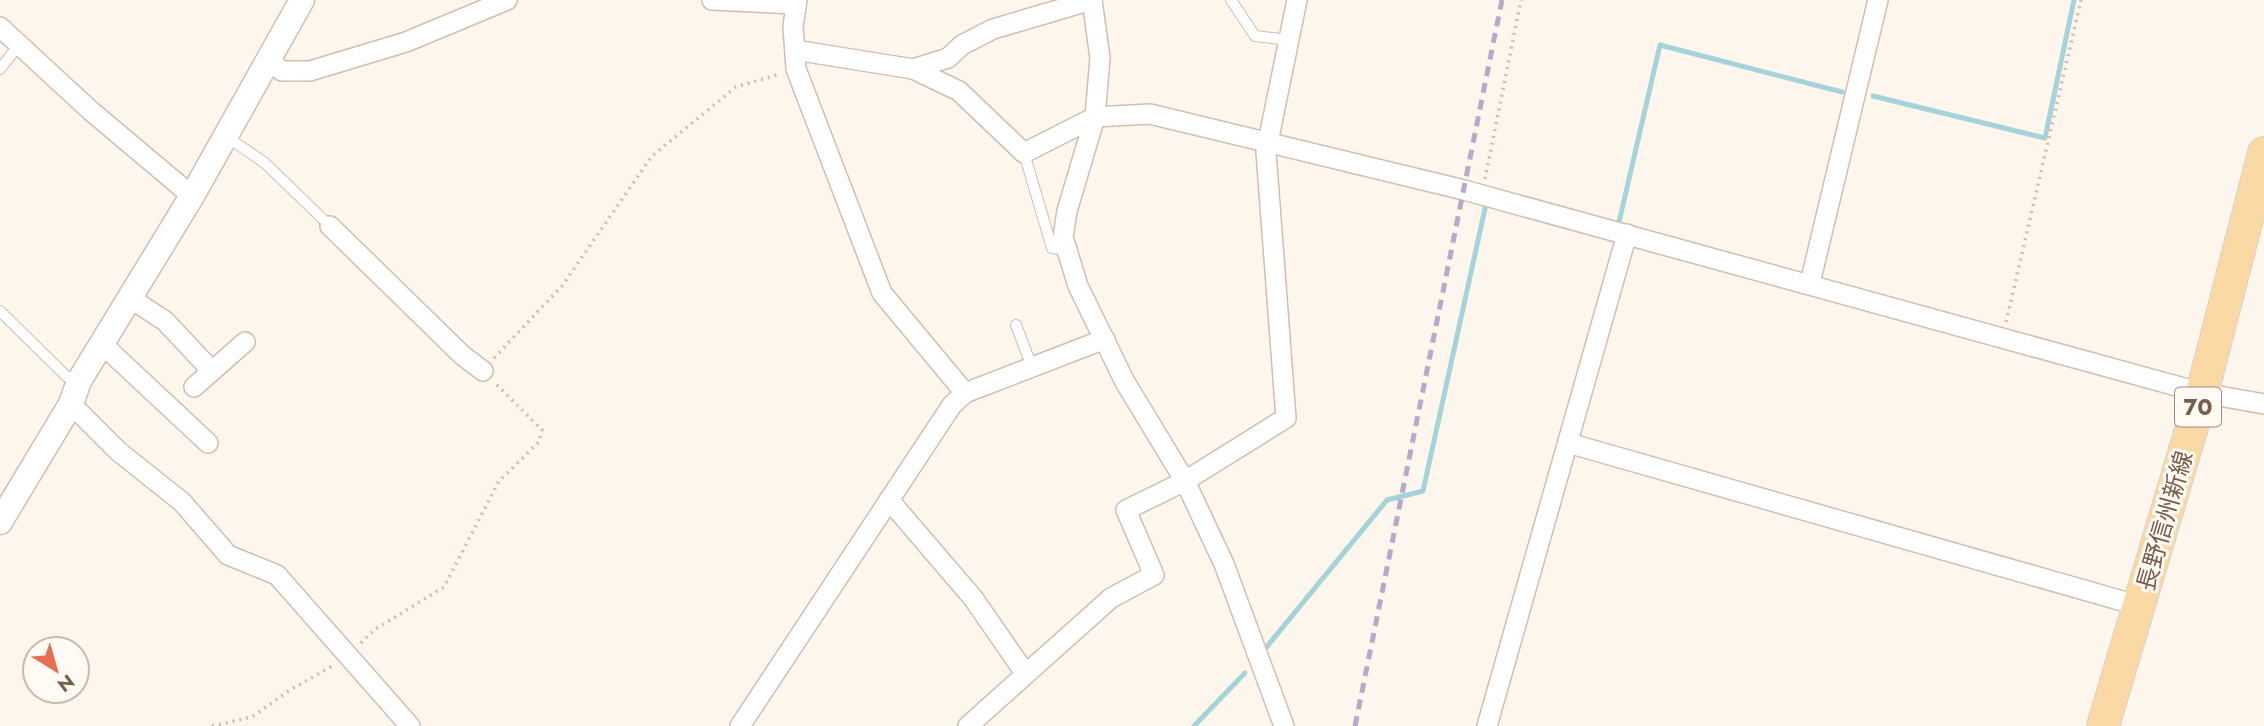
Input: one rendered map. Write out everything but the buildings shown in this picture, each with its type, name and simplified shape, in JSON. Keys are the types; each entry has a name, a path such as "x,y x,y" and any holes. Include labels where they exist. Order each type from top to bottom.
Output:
{"main road":[{"name":"長野信州新線","path":"2103,726 2202,393 2264,153"}],"street":[{"path":"0,522 102,344 192,196 302,0"},
{"path":"268,60 282,71 310,72 406,42 507,0"},
{"path":"712,0 797,2 795,59 882,293 965,393"},
{"path":"913,69 948,58 962,45 993,29 1092,0 1100,58 1095,117 1067,211 1063,237 1078,286 1125,382 1185,481 1224,564 1284,726"},
{"path":"968,726 1111,598 1154,575 1126,510 1185,481 1286,418 1266,152 1297,0"},
{"path":"1810,283 1878,0"},
{"path":"0,27 192,196"},
{"path":"795,59 913,69 959,91 1024,153 1095,117 1150,114 1481,195 2003,336 2202,393 2264,404"},
{"path":"330,226 462,355 483,371"},
{"path":"1487,726 1627,234"},
{"path":"130,298 165,321 212,371"},
{"path":"740,726 953,405 965,393 1105,339"},
{"path":"194,387 245,342"},
{"path":"102,344 208,443"},
{"path":"75,393 118,451 182,502 228,555 277,575 410,726"},
{"path":"1567,443 2140,606"},
{"path":"889,500 973,598 1025,673"}],"lane":[{"path":"1231,0 1255,36 1289,40"},
{"path":"0,69 19,46"},
{"path":"226,137 265,163 330,226"},
{"path":"1024,153 1052,248 1068,250"},
{"path":"0,311 66,376 75,393"},
{"path":"1016,326 1032,367"}],"path":[{"path":"1481,195 1521,0"},
{"path":"2003,336 2081,0"},
{"path":"212,726 252,717 290,690 349,657 374,630 444,587 499,481 540,442 542,430 483,371 562,286 652,156 736,87 795,59"}],"waterway":[{"path":"1873,96 2045,138 2074,0"},
{"path":"1619,222 1660,45 1842,92"},
{"path":"1264,650 1387,500 1423,491 1486,204"},
{"path":"1194,726 1245,673"}],"railway":[{"path":"1355,726 1502,0"}]}
